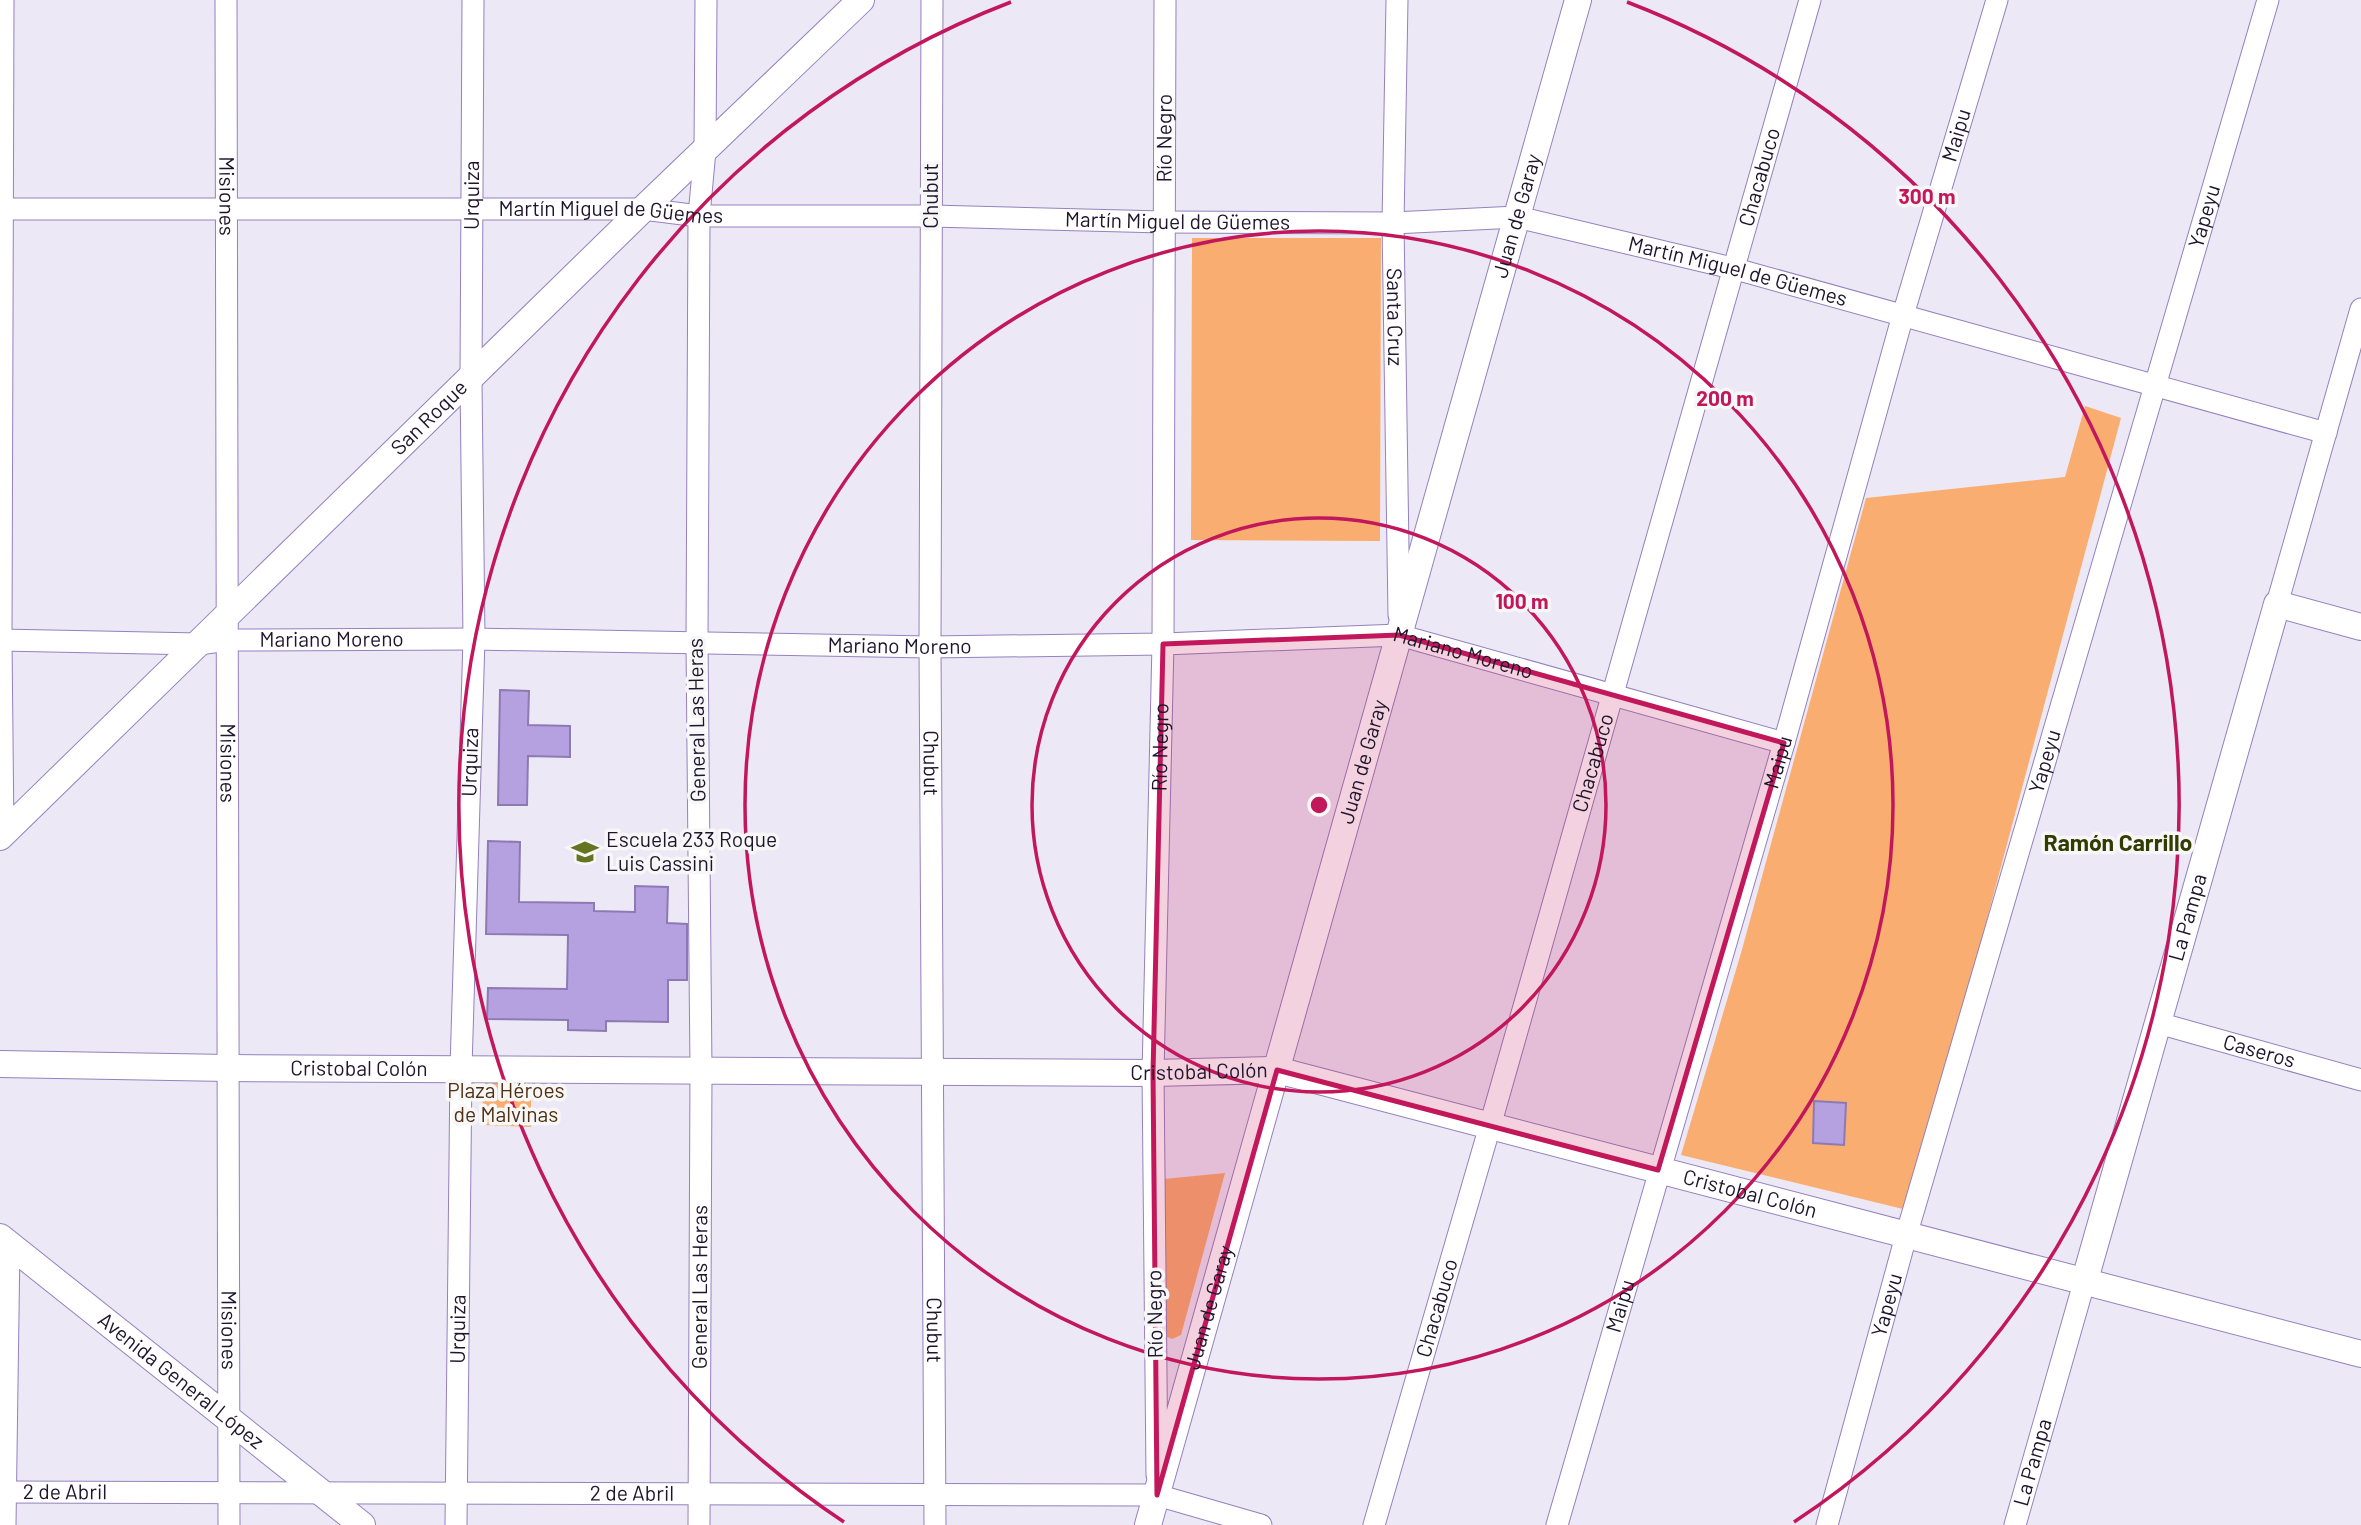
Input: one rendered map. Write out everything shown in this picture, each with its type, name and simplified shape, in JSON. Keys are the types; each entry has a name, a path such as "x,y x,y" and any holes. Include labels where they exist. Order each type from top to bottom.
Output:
{"street":[{"path":"1,835 3,0"},
{"name":"Misiones","path":"226,0 229,1525"},
{"name":"Urquiza","path":"456,1525 461,1068 474,639 471,380 473,0"},
{"name":"General Las Heras","path":"699,1525 701,1071 696,642 699,216 705,150 706,0"},
{"name":"San Roque","path":"1,835 199,643 227,628 643,209 861,0"},
{"name":"Chubut","path":"932,0 930,647 935,1525"},
{"name":"Río Negro","path":"1157,1495 1153,1073 1163,645 1165,0"},
{"name":"Santa Cruz","path":"1397,0 1393,223 1399,635"},
{"name":"Juan de Garay","path":"1149,1525 1578,0"},
{"name":"Chacabuco","path":"1374,1525 1810,0"},
{"name":"Maipu","path":"1557,1525 1784,743 1903,316 1997,0"},
{"name":"Yapeyu","path":"1827,1525 1906,1236 2268,0"},
{"name":"Martín Miguel de Güemes","path":"1,209 643,209 699,216 931,216 1163,222 1393,223 1517,217 1732,268 2326,433"},
{"name":"La Pampa","path":"2015,1525 2361,309"},
{"path":"2277,604 2361,627"},
{"name":"Mariano Moreno","path":"227,628 474,639 930,647 1163,645 1399,635 1784,743"},
{"path":"1,640 199,643"},
{"name":"Caseros","path":"2158,1023 2361,1080"},
{"name":"Cristobal Colón","path":"0,1064 701,1071 1153,1073 1276,1070 2361,1354"},
{"path":"5,1241 5,1525"},
{"name":"Avenida General López","path":"5,1241 362,1525"},
{"name":"2 de Abril","path":"3,1492 1157,1495 1261,1525"}],"highlighted area":[{"path":"1399,635 1784,743 1658,1170 1277,1070 1157,1495 1153,1073 1163,644"}],"green space":[{"path":"1192,238 1381,238 1380,541 1191,540"},
{"path":"2085,406 2121,418 1961,1016 1903,1209 1681,1155 1741,953 1866,498 2065,477"},
{"name":"Plaza Héroes de Malvinas","path":"490,1080 531,1081 531,1127 482,1125 483,1085"},
{"path":"1225,1173 1181,1335 1172,1339 1165,1336 1164,1179"}],"building":[{"path":"500,690 529,691 528,725 570,726 570,757 528,756 527,805 498,805"},
{"path":"488,841 520,842 519,902 594,903 594,911 635,912 635,886 668,887 667,923 687,924 687,980 668,980 668,1022 606,1021 606,1031 568,1030 568,1020 487,1019 488,988 567,989 568,935 486,934"},
{"path":"1814,1101 1846,1103 1844,1145 1813,1143"}],"place":[{"name":"Escuela 233 Roque Luis Cassini","path":"585,852"}],"district":[{"name":"Ramón Carrillo","path":"2118,843"}]}
